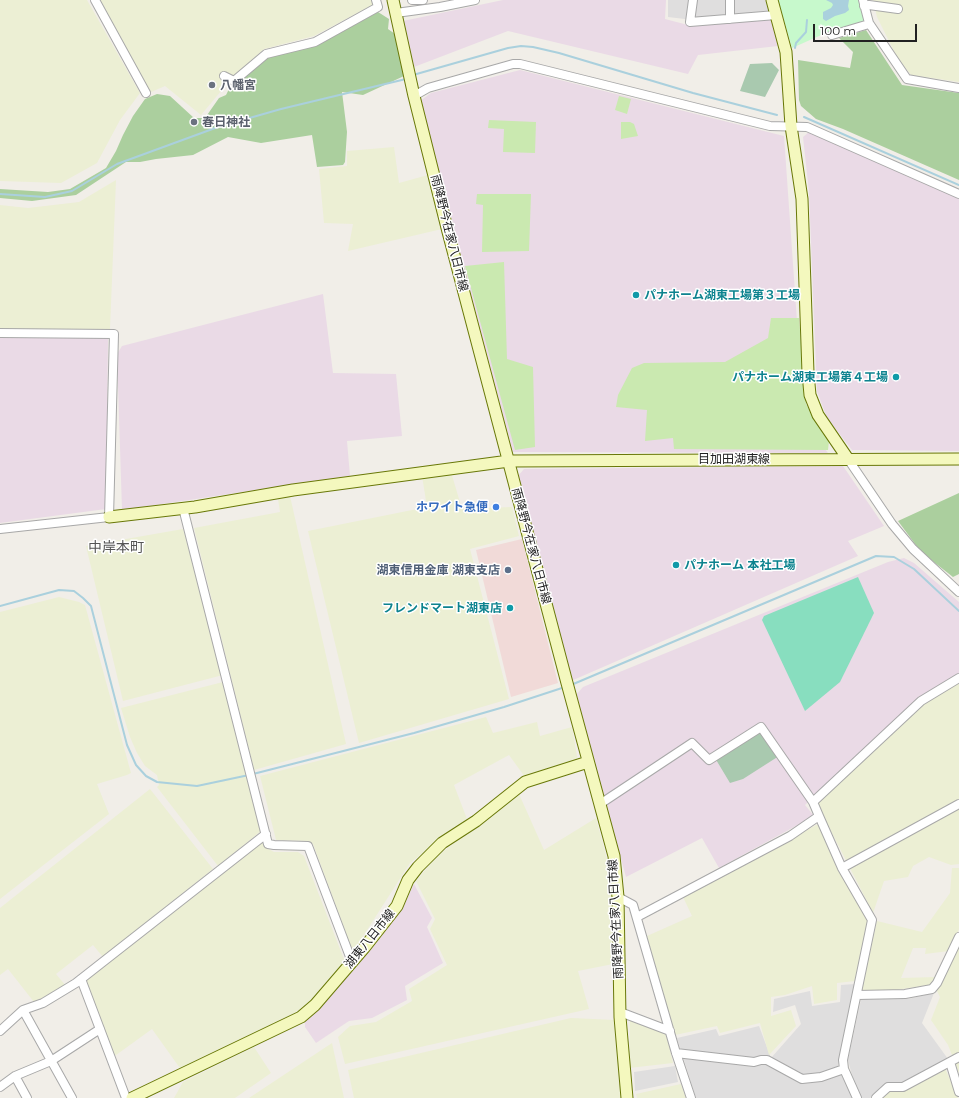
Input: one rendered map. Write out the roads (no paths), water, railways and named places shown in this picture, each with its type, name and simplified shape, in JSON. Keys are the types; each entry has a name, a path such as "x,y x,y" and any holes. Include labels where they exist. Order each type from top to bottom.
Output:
{"main road":[{"name":"雨降野今在家八日市線","path":"393,0 414,96 448,232 614,856 618,897 620,1012 626,1098"},
{"path":"772,0 786,52 791,126 802,199 810,395 818,415 848,459"},
{"name":"目加田湖東線","path":"109,518 183,508 293,490 509,460 959,459"},
{"name":"湖東八日市線","path":"132,1098 301,1017 315,1005 369,943 397,906 408,880 418,867 442,843 476,820 525,782 588,762"}],"street":[{"path":"95,0 146,93"},
{"path":"224,76 234,81 266,54 315,42 378,7 376,0"},
{"path":"412,0 423,0"},
{"path":"396,13 440,7 475,0"},
{"path":"693,0 690,22 776,15"},
{"path":"730,0 730,18"},
{"path":"863,3 898,9"},
{"path":"863,3 869,24 907,79 959,88"},
{"path":"832,35 869,24"},
{"path":"414,96 428,88 513,64 520,64 770,126 807,127 959,194"},
{"path":"0,333 114,334 109,518 0,529"},
{"path":"848,459 892,524 913,549 959,592"},
{"path":"183,508 268,844 308,846 352,962"},
{"path":"814,802 920,701 959,678"},
{"path":"600,804 692,743 709,760 761,727 814,802 842,868 872,920 843,1060 844,1069 857,1098"},
{"path":"842,868 959,804"},
{"path":"637,917 790,836 819,816"},
{"path":"0,1030 23,1010 43,1003 81,979 266,834"},
{"path":"618,897 633,905 676,1053 691,1098"},
{"path":"857,996 905,994 932,989 937,983 959,937"},
{"path":"81,979 126,1098"},
{"path":"23,1010 72,1098"},
{"path":"620,1012 670,1031"},
{"path":"0,1087 15,1076 51,1061 100,1029"},
{"path":"676,1053 754,1062 767,1060 802,1079 821,1077 844,1069"},
{"path":"876,1098 888,1087 903,1087 959,1057"},
{"path":"950,1062 959,1092"},
{"path":"15,1076 27,1098"}],"water":[{"path":"826,0 849,0 849,10 826,21 823,19 823,12 831,8 833,5"}],"waterway":[{"path":"795,48 796,43 806,32 807,20"},
{"path":"413,75 508,48 521,46 533,47 559,53 693,93 777,115"},
{"path":"0,194 45,197 72,191 117,164 218,127 281,109 406,79"},
{"path":"804,117 959,185"},
{"path":"571,685 876,556 894,557 914,569 959,611"},
{"path":"0,606 59,590 74,591 91,606 127,745 136,765 146,776 157,782 197,786 249,775"},
{"path":"253,774 414,733 504,707 565,687"}],"place":[{"name":"八幡宮","path":"212,85"},
{"name":"春日神社","path":"194,122"},
{"name":"パナホーム湖東工場第３工場","path":"636,295"},
{"name":"パナホーム湖東工場第４工場","path":"896,377"},
{"name":"ホワイト急便","path":"496,507"},
{"name":"パナホーム 本社工場","path":"676,565"},
{"name":"湖東信用金庫 湖東支店","path":"508,570"},
{"name":"フレンドマート湖東店","path":"510,608"}],"district":[{"name":"中岸本町","path":"116,548"}]}
